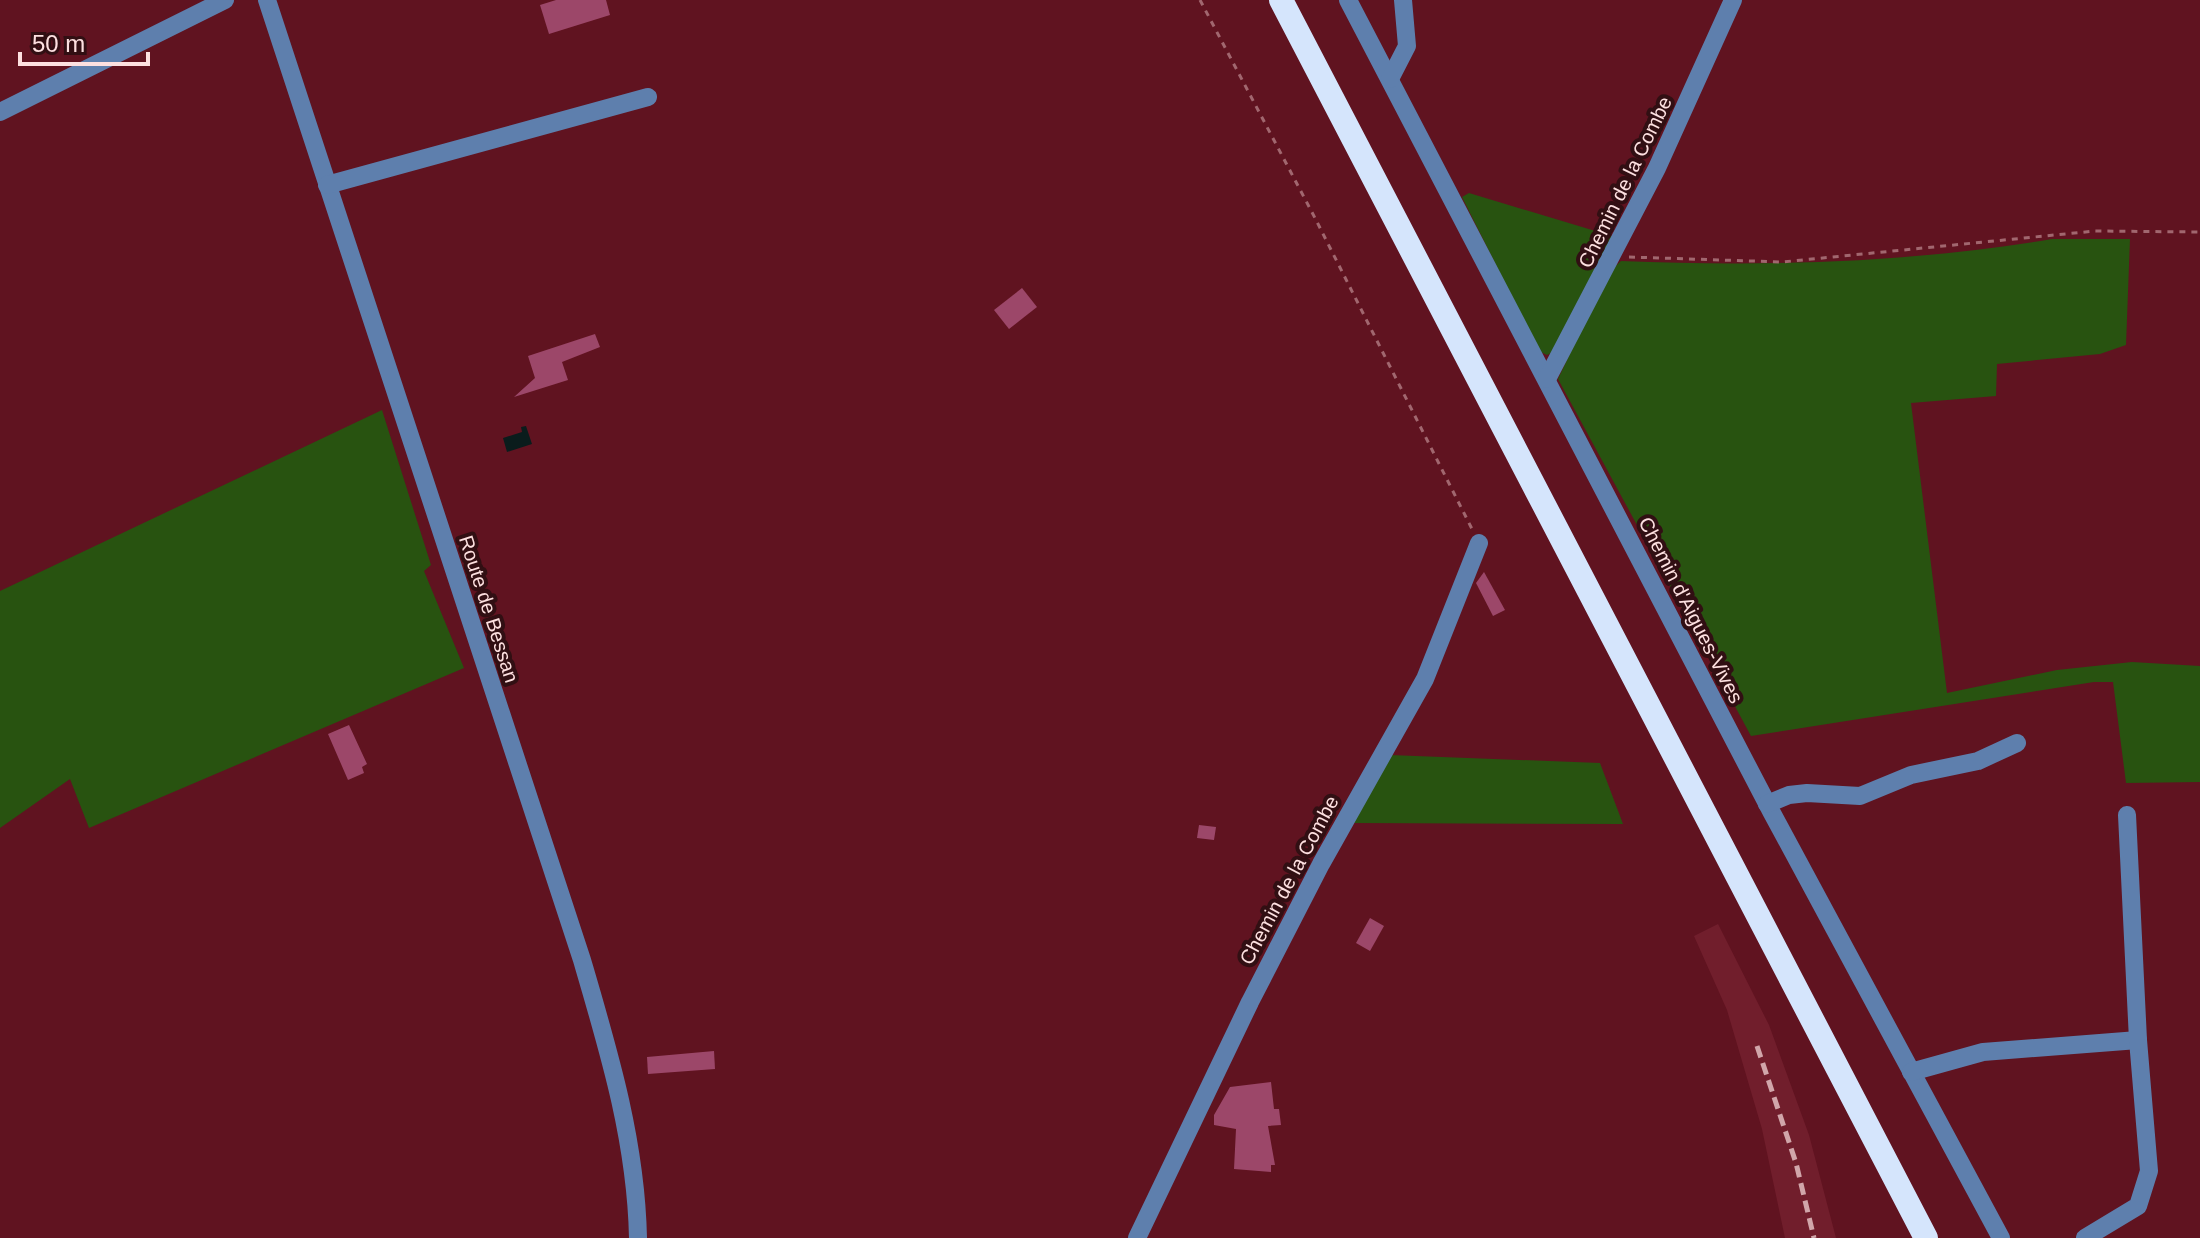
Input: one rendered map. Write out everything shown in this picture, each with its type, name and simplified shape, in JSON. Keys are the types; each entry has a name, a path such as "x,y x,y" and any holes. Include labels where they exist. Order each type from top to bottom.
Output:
{"highway":[{"path":"1281,0 1926,1238"}],"street":[{"path":"0,112 225,0"},
{"name":"Route de Bessan","path":"267,0 582,960 621,1092 637,1192 638,1238"},
{"name":"Chemin d'Aigues-Vives","path":"1348,0 1767,804 2001,1238"},
{"path":"1390,79 1407,46 1403,0"},
{"name":"Chemin de la Combe","path":"1547,379 1613,256 1711,55 1733,0"},
{"path":"327,185 648,97"},
{"name":"Chemin de la Combe","path":"1137,1238 1264,974 1425,679 1479,543"},
{"path":"1767,804 1789,795 1807,793 1860,796 1911,775 1978,761 2017,743"},
{"path":"2085,1238 2138,1206 2149,1171 2138,1040 2127,815"},
{"path":"1911,1072 1983,1052 2138,1040"}],"path":[{"path":"1200,0 1315,218 1479,543"},
{"path":"1613,256 1782,262 2095,231 2200,232"}],"shaded area":[{"path":"526,426 532,444 507,452 503,438 522,432 521,427"},
{"path":"1718,924 1769,1025 1809,1135 1836,1238 1785,1238 1762,1129 1727,1010 1694,936"}],"green space":[{"path":"1469,193 1612,236 1557,350 1547,355 1539,351 1462,197"},
{"path":"2052,239 2130,239 2126,345 2100,354 1997,364 1996,396 1911,403 1947,693 2057,670 2132,662 2200,666 2200,782 2126,783 2113,682 2094,682 1751,736 1558,379 1608,273 1621,261 1837,261 1945,253"},
{"path":"382,410 431,565 424,571 464,668 89,828 70,779 0,828 0,591"},
{"path":"1390,755 1600,763 1623,824 1351,823"}],"building":[{"path":"556,0 606,0 610,15 549,34 540,5"},
{"path":"1022,288 1037,307 1009,329 994,310"},
{"path":"595,334 600,347 562,362 568,380 514,397 535,378 528,356"},
{"path":"1484,572 1505,610 1493,616 1476,583"},
{"path":"349,725 367,764 362,767 364,773 348,780 328,734"},
{"path":"1199,825 1216,827 1214,840 1197,838"},
{"path":"1370,918 1384,926 1370,951 1356,943"},
{"path":"714,1051 715,1069 648,1074 647,1057"},
{"path":"1271,1082 1274,1109 1279,1109 1281,1125 1268,1126 1275,1165 1271,1165 1271,1172 1234,1169 1236,1129 1214,1125 1214,1115 1230,1087"}],"railway":[{"path":"1757,1046 1796,1163 1814,1238"}]}
